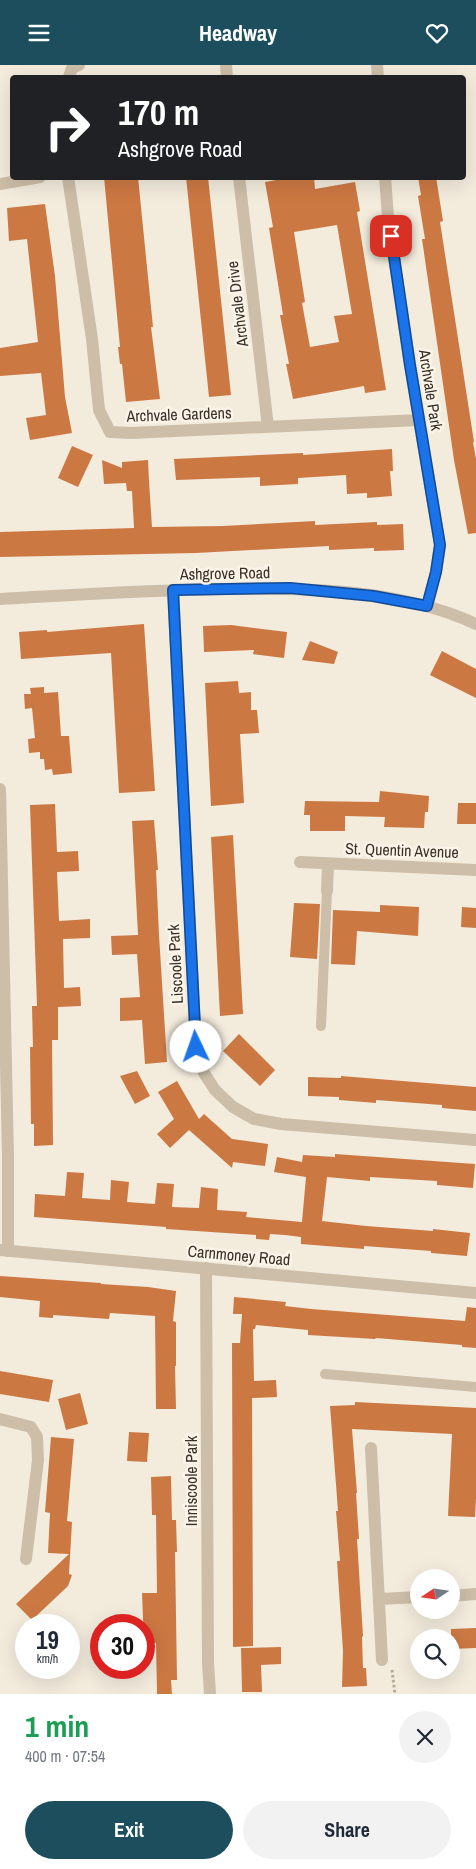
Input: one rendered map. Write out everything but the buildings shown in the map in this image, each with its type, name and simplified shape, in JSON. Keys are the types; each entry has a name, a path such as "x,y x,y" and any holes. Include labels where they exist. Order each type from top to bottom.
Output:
{"street":[{"path":"69,75 72,68 80,65"},
{"path":"0,183 20,180"},
{"name":"Archvale Gardens","path":"68,180 92,339 99,410 110,432 131,433 419,420"},
{"name":"Archvale Drive","path":"239,180 268,427"},
{"name":"Archvale Park","path":"385,180 388,217 440,545 436,572 427,606"},
{"name":"Ashgrove Road","path":"0,599 173,590 290,588 389,598 427,606 476,624"},
{"name":"Liscoole Park","path":"173,590 196,1047 204,1073 215,1090 234,1107 254,1119 281,1124 476,1140"},
{"path":"0,789 4,1250"},
{"name":"St. Quentin Avenue","path":"300,863 476,870"},
{"name":"St. Quentin Avenue","path":"327,891 328,863"},
{"name":"Carnmoney Road","path":"4,1250 476,1293"},
{"name":"Inniscoole Park","path":"206,1269 208,1663 210,1694"},
{"path":"0,1419 31,1427 37,1437 38,1460 26,1559"},
{"path":"371,1448 382,1660"},
{"path":"460,1595 476,1594"},
{"path":"380,1599 410,1597"}],"lane":[{"path":"321,1026 327,891"},
{"path":"325,1374 476,1387"}],"path":[{"path":"393,1678 395,1694"}],"route":[{"path":"196,1047 173,590 290,588 389,598 427,606 436,572 440,545 391,236"}]}
